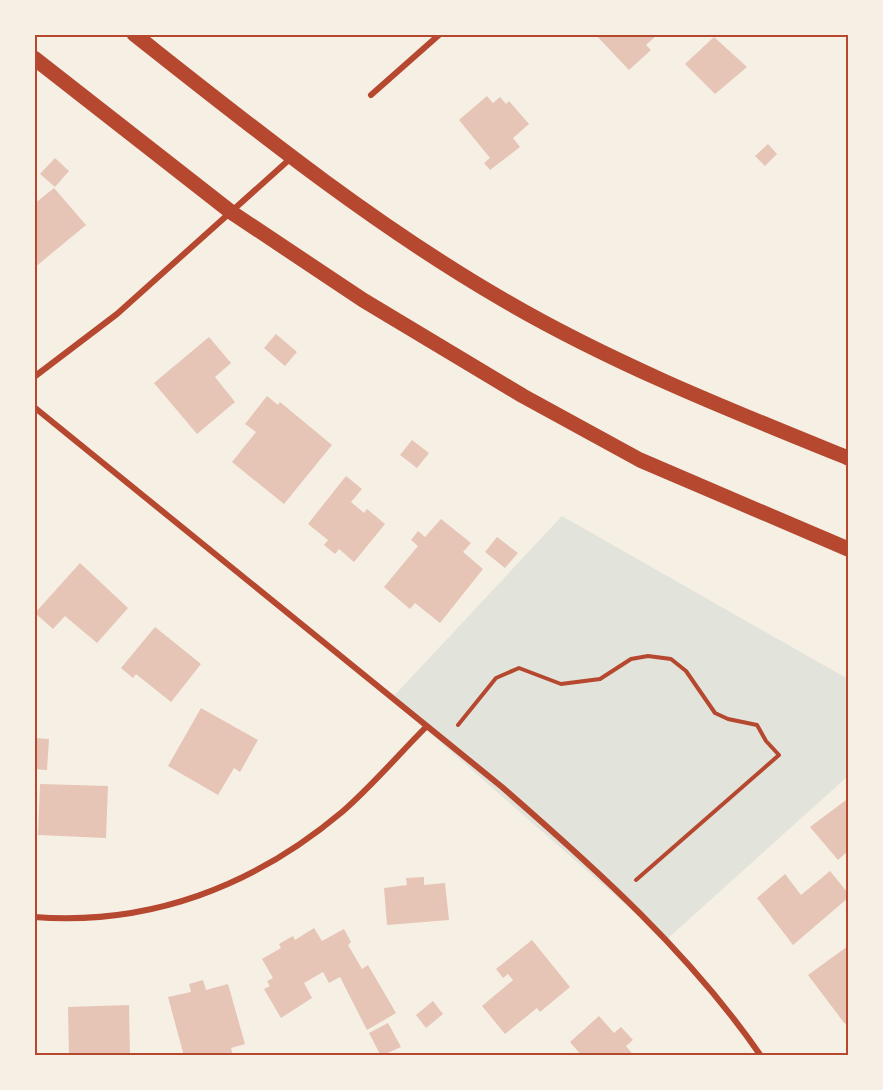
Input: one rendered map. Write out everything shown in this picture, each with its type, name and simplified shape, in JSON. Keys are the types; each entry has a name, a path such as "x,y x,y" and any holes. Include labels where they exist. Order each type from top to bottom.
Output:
{"main road":[{"path":"134,34 291,159 425,251 504,300 674,385 849,458"},
{"path":"34,58 231,212 363,300 523,396 640,460 849,549"}],"street":[{"path":"371,95 440,34"},
{"path":"34,377 117,314 291,159"},
{"path":"34,407 502,787 620,893 686,961 742,1028 761,1056"},
{"path":"34,917 110,917 167,907 263,868 305,841 344,810 426,727"}],"path":[{"path":"445,742 496,678 519,668 561,684 600,679 631,659 648,656 671,659 679,665 715,712 728,719 757,725 766,741 779,755 620,893"}],"shaded area":[{"path":"562,516 848,679 848,776 666,940 391,699"}],"building":[{"path":"595,34 658,34 646,45 651,50 629,70"},
{"path":"714,37 747,67 715,94 685,64"},
{"path":"487,96 493,103 500,97 506,104 509,101 529,124 513,138 520,147 490,170 484,163 490,158 459,120"},
{"path":"768,144 777,154 765,166 755,156"},
{"path":"55,158 69,171 55,187 40,174"},
{"path":"54,188 86,225 34,268 34,204"},
{"path":"276,334 297,352 285,366 264,348"},
{"path":"209,337 231,363 215,377 235,402 197,434 154,383"},
{"path":"267,396 278,405 280,402 332,445 284,504 232,462 256,432 245,424"},
{"path":"412,440 429,453 417,468 400,455"},
{"path":"346,476 362,489 351,502 364,513 367,509 385,524 354,562 339,549 335,554 324,545 328,540 308,524"},
{"path":"441,519 471,543 463,552 483,569 440,623 415,603 410,609 384,587 418,546 411,540 418,531 425,537"},
{"path":"497,537 518,553 505,568 485,552"},
{"path":"80,563 128,608 97,643 65,616 53,629 35,613"},
{"path":"155,627 201,664 171,702 136,674 133,678 121,668"},
{"path":"201,708 258,740 240,772 234,768 218,795 168,766"},
{"path":"34,738 49,739 47,770 34,769"},
{"path":"40,784 108,786 106,838 38,835"},
{"path":"846,800 848,803 848,851 838,860 810,827"},
{"path":"830,871 848,893 848,898 793,945 757,898 785,874 801,895"},
{"path":"424,877 424,885 445,883 449,920 387,925 384,888 407,885 406,878"},
{"path":"314,928 322,941 344,929 351,942 348,945 362,969 368,965 396,1013 367,1030 340,977 329,983 323,972 304,983 312,998 281,1018 264,989 270,986 267,981 273,978 262,959 281,948 279,944 293,936 295,940"},
{"path":"532,940 570,987 540,1012 537,1008 505,1034 482,1006 513,980 508,974 503,978 496,969"},
{"path":"848,946 848,1022 845,1024 808,975"},
{"path":"203,980 206,990 228,984 245,1044 231,1048 233,1056 184,1056 168,997 191,992 189,984"},
{"path":"433,1001 443,1014 426,1028 416,1015"},
{"path":"129,1005 130,1056 69,1056 68,1007"},
{"path":"599,1016 614,1033 621,1027 633,1040 626,1046 634,1056 582,1056 570,1042"},
{"path":"388,1023 401,1047 381,1056 369,1033"}]}
